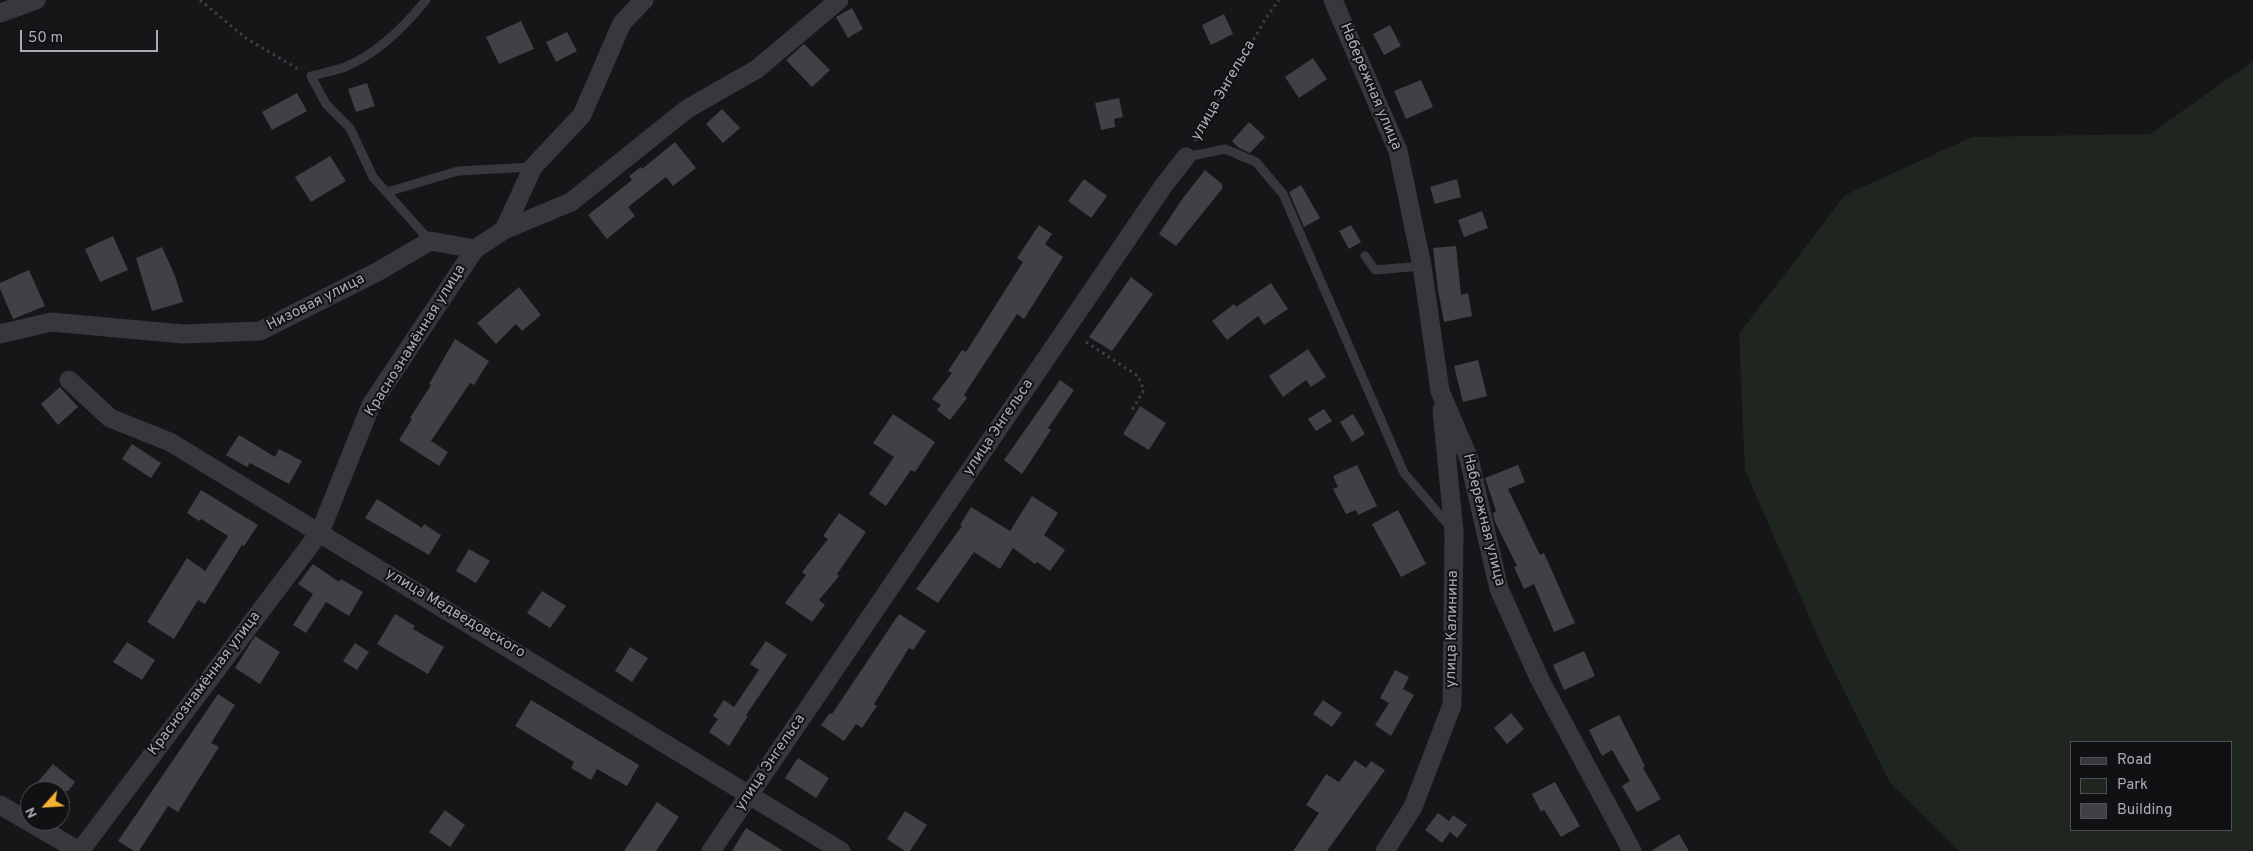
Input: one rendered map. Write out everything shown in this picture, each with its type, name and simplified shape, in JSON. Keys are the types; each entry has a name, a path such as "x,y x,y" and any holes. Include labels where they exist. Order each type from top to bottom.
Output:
{"street":[{"path":"0,13 36,0"},
{"path":"504,230 533,167 582,115 622,23 644,0"},
{"name":"Краснознамённая улица","path":"80,851 320,532 371,405 475,249 504,230 570,202 687,109 757,69 839,0"},
{"name":"Набережная улица","path":"1333,0 1398,151 1422,266 1440,391 1469,459 1499,589 1540,680 1632,851"},
{"name":"улица Энгельса","path":"711,851 1164,185 1186,157"},
{"path":"430,241 475,249"},
{"name":"Низовая улица","path":"0,334 51,322 183,334 260,331 377,272 430,241"},
{"name":"улица Медведовского","path":"69,380 110,418 170,442 842,851"},
{"name":"улица Калинина","path":"1385,851 1414,807 1452,705 1454,532 1440,391"},
{"path":"0,804 80,851"}],"lane":[{"path":"426,0 406,24 372,51 346,67 311,76 326,104 350,128 372,177 430,241"},
{"path":"1186,157 1225,149 1256,162 1283,194 1404,473 1454,532"},
{"path":"387,192 458,172 533,167"},
{"path":"1364,256 1375,270 1422,266"}],"path":[{"path":"200,0 247,39 311,76"},
{"name":"улица Энгельса","path":"1186,157 1266,18 1279,0"},
{"path":"1086,342 1138,376 1144,390 1132,410"}],"green space":[{"path":"2253,61 2253,851 1959,851 1890,783 1825,653 1745,470 1739,334 1845,195 1972,137 2150,134"}],"building":[{"path":"852,8 863,29 848,38 836,17"},
{"path":"1224,14 1233,34 1211,45 1202,25"},
{"path":"521,21 534,49 499,64 486,37"},
{"path":"1390,25 1401,46 1384,55 1373,34"},
{"path":"567,32 577,51 556,62 546,42"},
{"path":"804,44 830,70 812,87 786,60"},
{"path":"1313,58 1327,79 1299,98 1285,77"},
{"path":"1421,80 1433,107 1406,119 1394,91"},
{"path":"367,83 375,106 356,112 348,89"},
{"path":"297,93 307,111 272,130 262,112"},
{"path":"1119,98 1123,117 1114,119 1115,127 1101,130 1095,103"},
{"path":"722,109 740,128 723,143 706,124"},
{"path":"1249,122 1265,137 1250,153 1239,148 1232,141"},
{"path":"675,142 696,168 673,186 666,177 628,207 635,216 607,239 588,215 632,180 629,176 641,167 642,169"},
{"path":"330,156 346,181 311,202 295,177"},
{"path":"1205,170 1222,184 1222,189 1176,246 1159,234 1183,198"},
{"path":"1084,179 1107,196 1091,218 1068,201"},
{"path":"1457,179 1461,197 1435,204 1430,187"},
{"path":"1301,185 1320,218 1304,227 1289,192"},
{"path":"1482,211 1488,228 1464,237 1458,220"},
{"path":"1039,225 1052,234 1045,244 1063,257 1024,319 1017,314 964,395 967,398 950,420 937,410 941,405 932,399 952,373 948,371 962,350 966,352 1023,262 1017,258"},
{"path":"1351,225 1361,242 1349,249 1339,231"},
{"path":"113,236 128,270 100,282 85,249"},
{"path":"1456,246 1461,295 1468,293 1472,316 1444,322 1433,248"},
{"path":"162,247 175,276 183,302 152,311 136,258"},
{"path":"29,270 45,306 13,319 0,289 0,283"},
{"path":"1131,277 1153,294 1112,351 1089,337"},
{"path":"1271,283 1288,309 1264,325 1258,316 1227,340 1212,321 1234,304 1236,307"},
{"path":"519,287 541,315 522,331 516,324 496,344 477,323"},
{"path":"455,339 489,361 474,385 470,383 431,441 448,452 439,466 399,440"},
{"path":"1308,349 1326,377 1311,387 1306,380 1283,397 1269,376"},
{"path":"1478,360 1487,396 1463,402 1454,366"},
{"path":"1060,380 1074,390 1048,428 1051,430 1022,474 1004,460"},
{"path":"60,387 78,407 58,425 41,404"},
{"path":"1140,406 1166,423 1149,450 1123,434"},
{"path":"1324,409 1332,421 1316,431 1308,419"},
{"path":"893,414 935,442 915,472 911,470 886,506 869,494 894,457 873,443"},
{"path":"1353,414 1365,434 1352,442 1340,422"},
{"path":"239,435 275,457 279,449 302,461 289,484 250,463 247,467 226,455"},
{"path":"132,444 161,463 151,478 122,459"},
{"path":"1357,465 1377,506 1358,515 1356,510 1346,514 1333,489 1338,487 1333,476"},
{"path":"1518,465 1525,482 1508,489 1540,555 1544,553 1575,623 1554,632 1534,584 1524,589 1514,567 1517,566 1495,522 1493,513 1496,511 1485,478"},
{"path":"201,490 258,525 244,546 242,545 205,604 198,600 174,639 147,622 187,558 205,571 228,536 201,519 199,521 187,513"},
{"path":"1032,496 1058,513 1044,535 1065,550 1050,571 1037,562 1035,564 1013,548 1000,569 974,552 938,603 916,589 962,526 960,525 971,507 1010,531"},
{"path":"377,499 422,528 424,524 441,535 429,555 365,518"},
{"path":"1398,510 1426,564 1401,577 1372,524"},
{"path":"839,513 866,532 837,574 839,576 819,600 825,605 812,622 785,603 806,575 802,572 828,539 823,536"},
{"path":"469,549 490,561 476,583 456,571"},
{"path":"313,564 339,582 341,579 363,592 349,616 326,602 306,633 293,625 313,594 298,584"},
{"path":"542,591 566,606 550,628 527,613"},
{"path":"395,614 415,626 413,629 444,647 428,674 377,644"},
{"path":"899,614 926,631 913,650 909,648 874,704 877,706 862,728 856,724 844,741 821,725 830,713 832,714"},
{"path":"255,636 280,652 260,684 235,668"},
{"path":"766,641 787,655 746,715 748,716 729,746 709,732 718,719 713,716 724,700 734,707 759,670 750,664"},
{"path":"127,642 155,660 142,680 113,662"},
{"path":"355,643 369,652 357,670 343,661"},
{"path":"630,647 648,658 632,682 615,671"},
{"path":"1584,651 1595,676 1564,690 1553,665"},
{"path":"1395,670 1409,677 1403,689 1414,695 1391,736 1375,725 1389,703 1380,698"},
{"path":"218,694 235,705 211,743 219,747 178,812 168,806 139,851 134,851 118,841"},
{"path":"531,700 639,765 627,786 597,769 591,780 571,768 574,762 515,726"},
{"path":"1323,700 1342,713 1332,727 1313,714"},
{"path":"1511,713 1524,729 1507,744 1494,728"},
{"path":"1619,715 1645,766 1643,768 1661,799 1637,812 1622,786 1630,781 1612,750 1602,756 1589,730"},
{"path":"798,758 829,778 816,798 785,778"},
{"path":"1355,760 1366,768 1371,761 1385,770 1327,851 1293,851 1319,813 1306,805 1326,774 1339,782"},
{"path":"53,764 75,782 70,788 70,781 39,781"},
{"path":"1555,782 1580,826 1561,837 1544,810 1541,812 1532,794"},
{"path":"657,802 679,817 656,851 624,851"},
{"path":"445,810 465,825 450,847 429,832"},
{"path":"905,811 927,825 910,851 905,851 887,839"},
{"path":"1438,813 1449,821 1453,815 1467,825 1457,838 1450,832 1442,843 1425,830"},
{"path":"746,828 783,851 732,851"},
{"path":"1679,834 1689,851 1651,851"}]}
